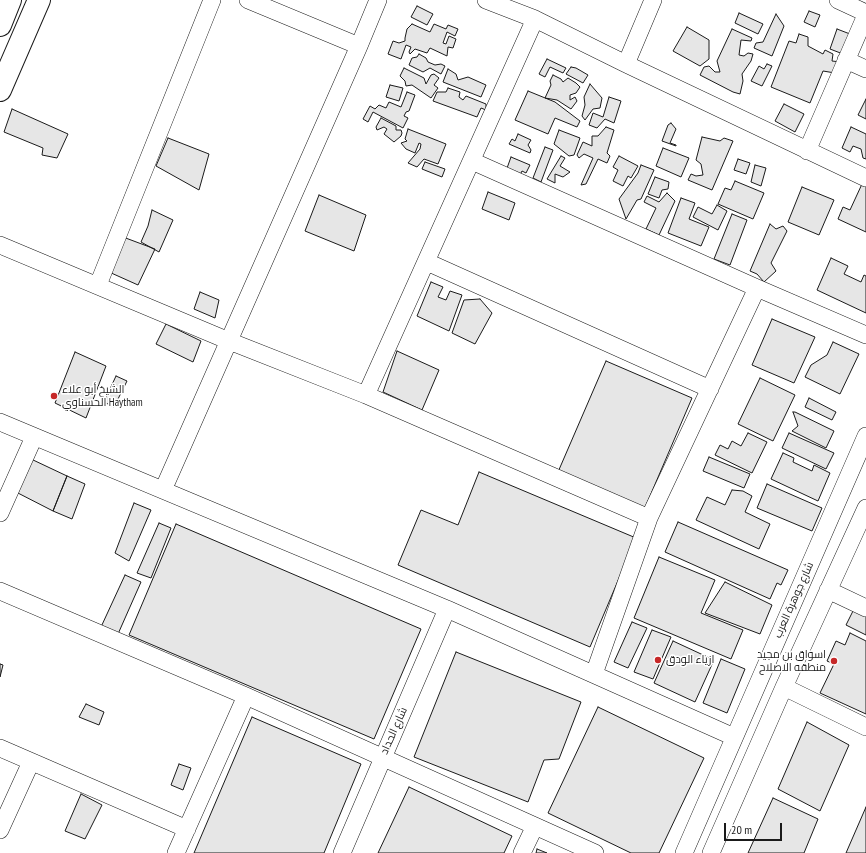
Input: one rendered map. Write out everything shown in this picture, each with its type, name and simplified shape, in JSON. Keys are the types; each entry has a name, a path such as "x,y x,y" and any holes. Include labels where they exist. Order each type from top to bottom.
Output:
{"street":[{"path":"0,25 10,0"},
{"path":"0,90 39,0"},
{"path":"98,285 212,0"},
{"path":"248,0 359,46"},
{"path":"163,490 378,0"},
{"path":"486,0 535,19 807,151 866,178"},
{"path":"626,64 653,0"},
{"path":"807,151 866,14 838,0"},
{"path":"366,396 535,19"},
{"path":"846,60 866,69"},
{"path":"472,162 866,335"},
{"path":"0,245 229,341 366,396 649,518"},
{"path":"427,262 710,389"},
{"path":"594,674 649,518 757,288"},
{"path":"0,422 447,609 734,737"},
{"name":"شارع جوهرة العرب","path":"684,853 866,436"},
{"path":"0,513 34,437"},
{"path":"711,853 784,687 866,508"},
{"path":"828,590 866,608"},
{"path":"0,591 246,696 595,853"},
{"name":"شارع الحداد","path":"342,853 447,609"},
{"path":"784,687 866,727"},
{"path":"176,853 246,696"},
{"path":"0,748 187,829"},
{"path":"0,830 31,762"},
{"path":"522,853 535,826"}],"building":[{"path":"417,6 433,14 427,25 411,17"},
{"path":"809,11 820,15 815,27 804,22"},
{"path":"739,13 763,24 758,34 735,23"},
{"path":"776,14 784,26 772,56 754,48 756,43 763,42"},
{"path":"412,24 430,32 434,24 446,29 448,25 458,29 455,36 447,32 443,43 446,44 449,36 456,39 453,48 448,47 447,56 430,48 427,53 415,49 410,54 409,52 411,47 406,45 401,59 388,54 393,41 399,43 405,41 407,29"},
{"path":"687,27 709,40 709,59 700,66 673,51"},
{"path":"732,29 752,38 751,41 741,40 739,55 744,56 748,53 753,54 751,61 742,74 743,81 740,94 700,75 704,67 709,66 715,72 720,72 717,61"},
{"path":"837,29 850,34 843,54 830,49"},
{"path":"799,34 808,37 808,46 823,54 825,50 833,54 832,61 841,62 835,73 823,71 810,103 771,87 789,41 796,43"},
{"path":"419,54 426,58 428,62 435,65 441,64 445,66 441,74 430,68 423,72 409,65 412,58 417,57"},
{"path":"547,59 566,68 563,73 550,67 545,77 539,74"},
{"path":"767,64 772,66 762,86 751,81 759,66 764,69"},
{"path":"571,67 576,68 588,75 583,83 566,74"},
{"path":"404,68 424,78 426,84 431,75 434,74 439,78 434,85 438,88 431,98 412,85 406,86 405,81 400,76"},
{"path":"448,69 456,74 458,80 468,77 486,85 481,97 443,82"},
{"path":"553,75 561,79 563,82 568,78 580,87 576,93 570,95 570,100 575,97 577,101 571,109 557,100 545,98 551,85 550,81"},
{"path":"590,84 602,98 600,108 593,109 585,120 582,116 585,105 584,97"},
{"path":"390,85 403,88 399,101 386,97"},
{"path":"448,88 460,92 459,97 463,100 466,96 486,104 486,110 481,108 477,117 433,101 437,92 446,92"},
{"path":"528,91 555,102 580,121 577,127 555,118 548,134 515,120"},
{"path":"407,92 415,95 409,111 406,112 404,116 408,118 403,128 373,112 368,122 363,119 370,106 375,109 379,105 386,108 389,102 401,107"},
{"path":"609,97 621,101 614,123 605,119 597,128 589,125 593,113 603,117"},
{"path":"866,99 866,119 858,115"},
{"path":"784,104 804,114 795,132 775,121"},
{"path":"12,109 68,134 57,158 42,155 43,148 4,132"},
{"path":"381,118 396,126 396,130 401,130 401,136 394,142 384,134 387,129 384,127 377,130 376,127"},
{"path":"671,123 676,129 670,143 676,146 662,141 668,125"},
{"path":"606,127 614,130 607,153 610,156 607,163 598,159 586,184 581,185 593,158 584,154 579,158 577,155 583,142 592,146 592,136 598,136"},
{"path":"851,127 866,134 866,159 863,158 861,149 853,146 850,152 842,148"},
{"path":"408,129 446,144 438,164 424,159 417,167 408,163 420,149 421,144 419,143 415,153 406,149 401,143 407,141 405,139"},
{"path":"559,130 580,138 574,155 569,156 554,144"},
{"path":"518,134 531,140 528,145 531,150 530,153 509,144 512,139 515,141"},
{"path":"702,137 720,141 724,138 733,141 712,190 688,180 691,174 696,176 703,175 701,164 696,160"},
{"path":"168,138 209,154 199,190 156,166"},
{"path":"545,147 553,150 541,182 533,178"},
{"path":"663,148 689,158 681,177 656,166"},
{"path":"561,156 565,158 560,166 570,172 563,177 555,174 555,183 547,179"},
{"path":"619,156 638,166 631,178 628,176 623,186 613,181 618,170 613,167"},
{"path":"511,157 530,165 526,173 522,171 519,177 506,171"},
{"path":"738,159 750,163 746,174 734,170"},
{"path":"425,162 445,169 442,177 422,169"},
{"path":"641,165 654,170 641,199 637,200 626,219 619,199 638,173"},
{"path":"755,165 766,168 761,186 751,182"},
{"path":"655,177 669,182 668,189 662,190 659,198 648,194"},
{"path":"735,181 764,193 753,219 718,204 725,188 731,190"},
{"path":"862,184 866,186 866,232 838,219 843,207 850,210"},
{"path":"802,187 834,200 819,235 788,222"},
{"path":"488,192 515,203 509,220 482,209"},
{"path":"667,193 675,201 659,235 646,229 656,208 644,202 647,196 659,202"},
{"path":"319,195 366,215 354,251 305,231"},
{"path":"681,198 695,203 689,219 709,227 701,246 668,233"},
{"path":"717,205 727,211 718,230 693,217 698,207 712,214"},
{"path":"152,210 173,220 159,252 141,242 148,226"},
{"path":"732,214 747,220 730,265 714,259"},
{"path":"770,224 776,229 783,226 787,231 771,263 776,271 764,282 757,274 750,271"},
{"path":"123,237 155,249 138,285 109,272"},
{"path":"831,258 848,266 844,274 861,282 864,275 866,276 866,313 817,290"},
{"path":"431,282 443,287 438,297 446,300 450,291 462,295 449,331 417,316"},
{"path":"200,292 219,300 215,318 194,309"},
{"path":"480,299 492,313 475,344 452,333 464,300"},
{"path":"772,319 815,337 794,383 752,365"},
{"path":"166,324 201,341 193,362 156,344"},
{"path":"833,342 859,354 840,394 805,377 811,365 827,355"},
{"path":"397,351 439,370 422,410 383,392"},
{"path":"75,352 106,366 86,418 55,403"},
{"path":"606,361 692,398 644,510 558,472"},
{"path":"116,376 127,381 114,407 104,402"},
{"path":"760,378 795,395 773,441 738,424"},
{"path":"809,398 836,412 832,420 805,407"},
{"path":"793,412 834,431 826,448 792,431 798,426"},
{"path":"748,433 767,442 752,473 715,455 720,445 728,449 732,441 741,446"},
{"path":"789,433 834,453 826,469 782,448"},
{"path":"783,453 794,458 793,462 812,471 814,465 830,473 818,501 771,479"},
{"path":"709,457 750,474 744,488 703,471"},
{"path":"31,459 67,476 53,511 14,491"},
{"path":"479,472 636,538 590,647 398,565 421,510 458,525"},
{"path":"67,476 85,484 72,519 53,511"},
{"path":"767,484 822,508 812,531 757,508"},
{"path":"732,490 743,491 752,496 745,512 770,524 759,549 696,520 707,497 725,505"},
{"path":"134,503 151,510 129,561 115,553"},
{"path":"678,522 788,570 781,585 777,583 770,599 665,552"},
{"path":"159,523 171,528 151,578 137,573"},
{"path":"176,524 421,629 374,739 129,635"},
{"path":"659,557 715,580 701,613 743,630 731,659 634,618"},
{"path":"125,575 141,582 118,634 101,627"},
{"path":"725,582 772,605 760,634 705,613"},
{"path":"854,609 866,615 866,635 846,625"},
{"path":"632,622 647,628 628,668 614,662"},
{"path":"652,630 671,637 653,679 634,672"},
{"path":"850,633 866,641 866,714 820,693 834,664 827,661 836,641 845,645"},
{"path":"673,641 714,660 695,702 654,683"},
{"path":"456,652 581,702 559,759 544,760 528,802 414,757"},
{"path":"721,659 745,669 727,713 703,703"},
{"path":"0,664 3,665 0,677"},
{"path":"86,704 104,712 99,725 79,717"},
{"path":"598,707 704,758 659,853 631,853 548,813"},
{"path":"252,717 361,764 324,853 194,853"},
{"path":"807,722 849,745 820,811 778,789"},
{"path":"179,764 191,768 183,790 171,785"},
{"path":"409,787 512,836 504,853 378,853"},
{"path":"81,794 102,805 85,839 65,831"},
{"path":"773,798 818,819 804,853 748,853"},
{"path":"866,807 866,853 846,853"},
{"path":"537,849 547,853 536,853"}],"place":[{"name":"الشيخ أبو علاء الحسناوي Haytham","path":"54,396"},
{"name":"ازياء الودق","path":"658,660"},
{"name":"اسواق بن مجيد منطقه الاصلاح","path":"834,661"}]}
